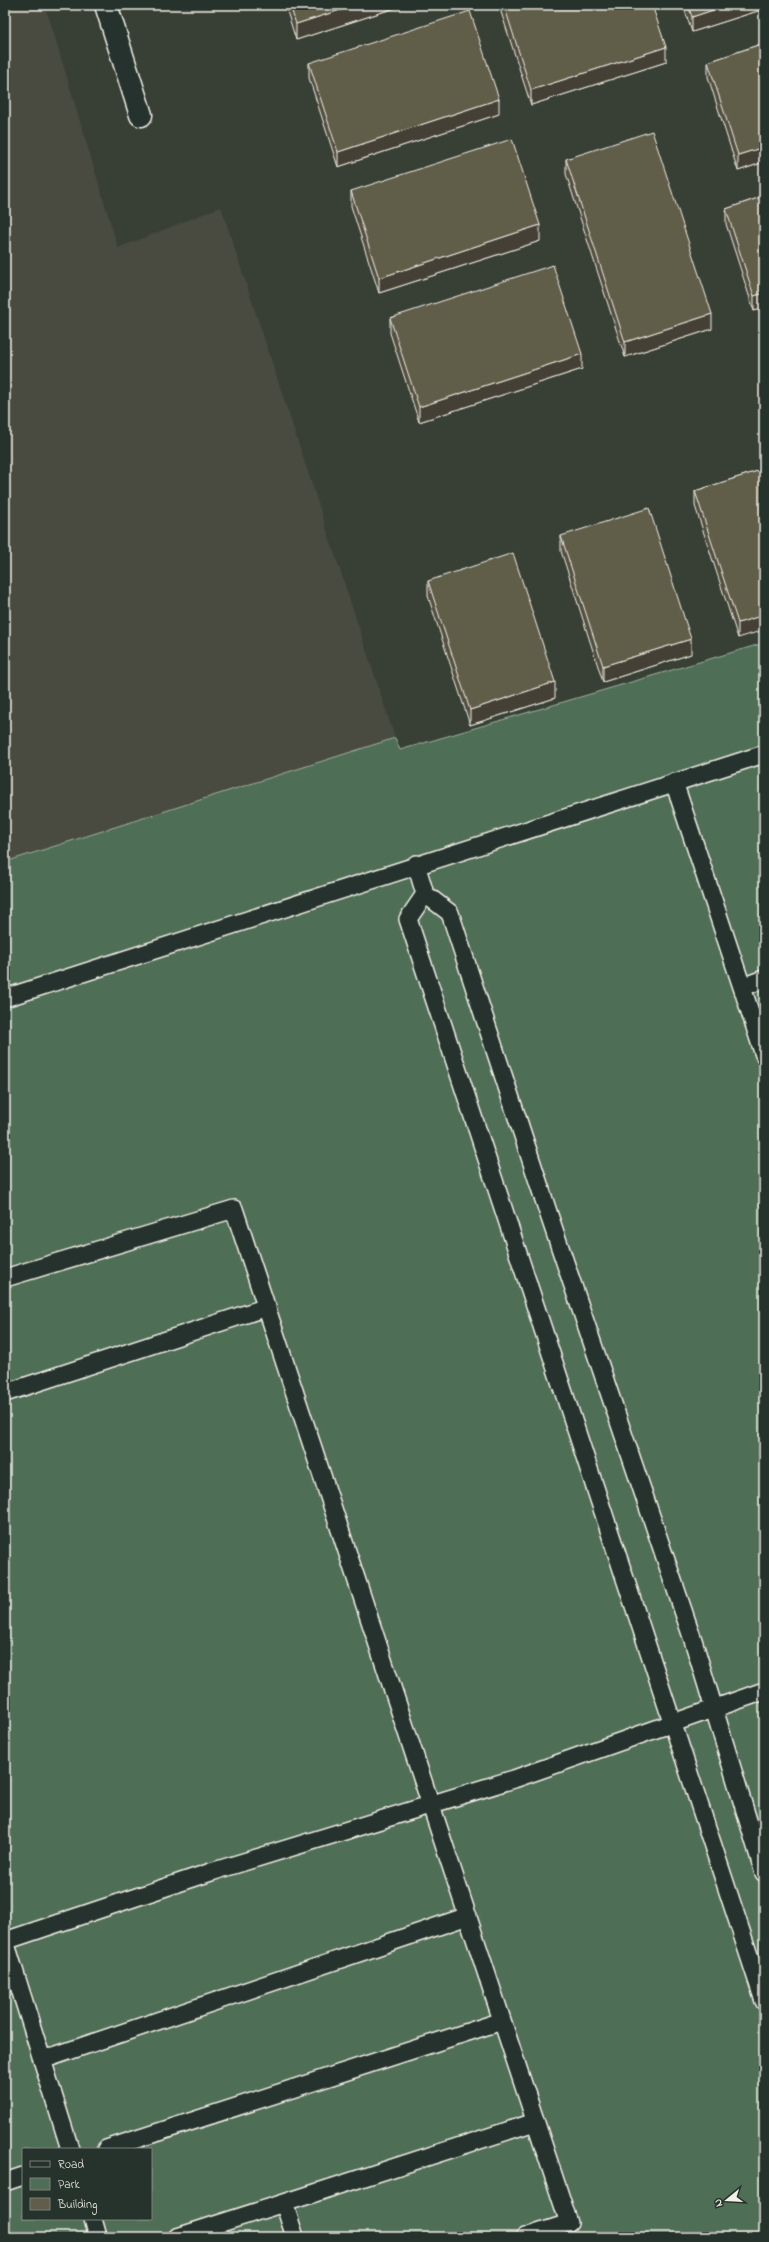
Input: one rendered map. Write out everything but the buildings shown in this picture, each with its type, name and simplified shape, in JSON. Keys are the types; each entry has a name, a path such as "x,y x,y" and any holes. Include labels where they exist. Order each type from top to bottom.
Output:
{"street":[{"path":"106,5 140,115"}],"lane":[{"path":"5,998 416,864 764,754"},
{"path":"674,782 764,1055"},
{"path":"416,864 425,894 450,913 549,1215 693,1640 764,1873"},
{"path":"425,894 408,919 764,2001"},
{"path":"742,987 764,979"},
{"path":"5,1278 234,1209 432,1804 569,2223 525,2237"},
{"path":"5,1393 267,1307"},
{"path":"70,2148 5,1941 211,1872 514,1779 713,1707 764,1691"},
{"path":"42,2060 468,1916"},
{"path":"109,2148 502,2021"},
{"path":"177,2237 535,2122"},
{"path":"5,2182 22,2176"},
{"path":"284,2203 295,2237"},
{"path":"93,2220 98,2237"}],"shaded area":[{"path":"5,5 43,5 49,18 118,248 221,207 395,738 5,862"}],"green space":[{"path":"764,643 764,2237 5,2237 5,862 395,738 400,750"}]}
